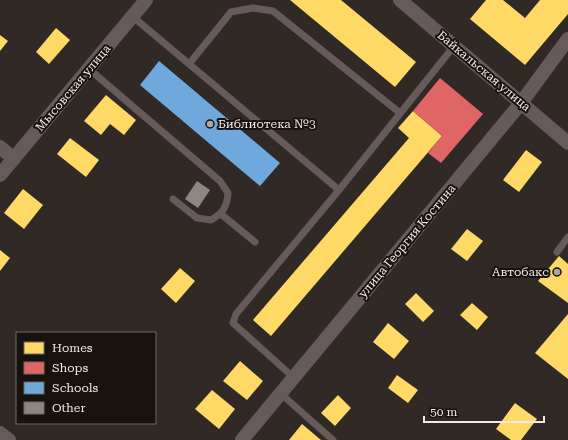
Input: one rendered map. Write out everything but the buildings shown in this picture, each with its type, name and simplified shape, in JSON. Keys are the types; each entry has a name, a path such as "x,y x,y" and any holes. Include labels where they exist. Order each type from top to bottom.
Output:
{"street":[{"name":"Мысовская улица","path":"0,175 146,0"},
{"name":"Байкальская улица","path":"400,0 568,143"},
{"name":"улица Георгия Костина","path":"242,440 521,103 568,39"},
{"path":"0,147 14,159"},
{"path":"0,433 9,440"}],"lane":[{"path":"189,64 231,12 253,8 273,11 400,113"},
{"path":"132,16 339,190"},
{"path":"293,377 233,323 236,314 339,190 454,46"},
{"path":"89,68 220,181 228,193 227,206 221,214 211,220 197,218 173,199"},
{"path":"221,214 255,242"},
{"path":"557,252 568,238"},
{"path":"280,393 333,440"}],"place":[{"name":"Библиотека №3","path":"210,124"},
{"name":"Автобакс","path":"557,272"}]}
